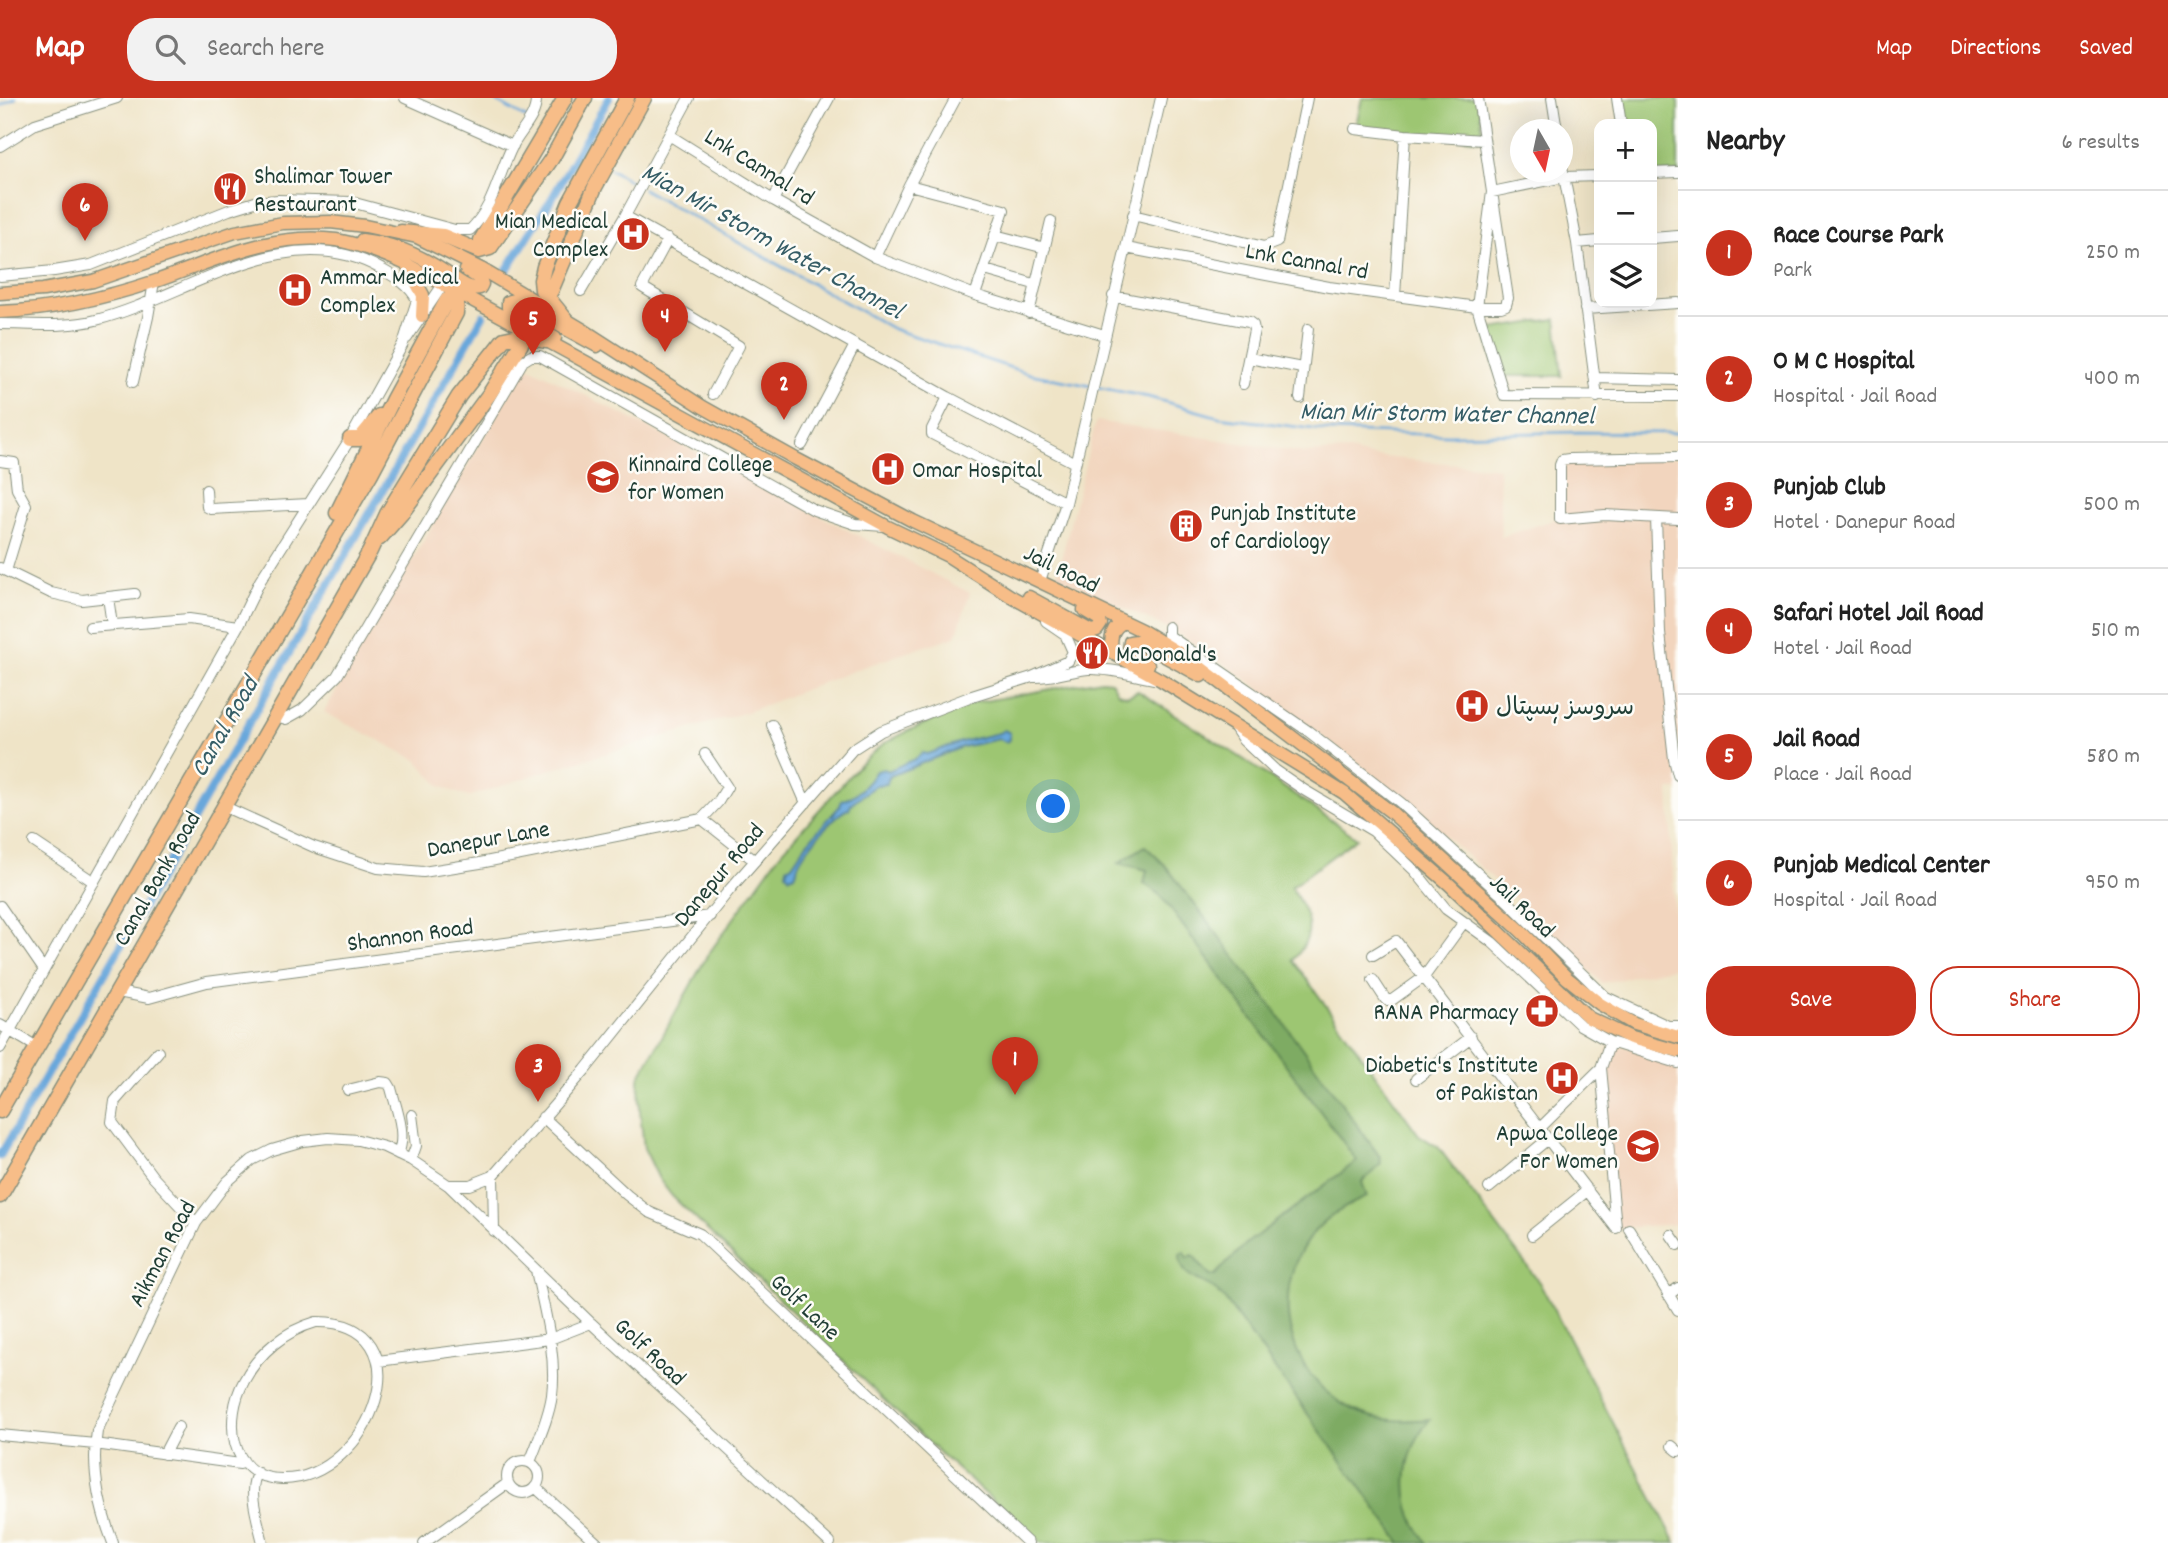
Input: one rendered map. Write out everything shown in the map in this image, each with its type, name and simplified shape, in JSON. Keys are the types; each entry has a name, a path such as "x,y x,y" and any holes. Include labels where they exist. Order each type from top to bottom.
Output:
{"highway":[{"path":"476,235 534,151 565,98"},
{"path":"401,232 443,236 479,251 490,248 552,158 584,98"},
{"path":"567,321 542,290 544,267 570,202 627,98"},
{"path":"551,290 595,187 644,98"},
{"path":"304,585 371,473 456,313 454,293 445,284"},
{"name":"Canal Bank Road","path":"0,1111 304,585 393,399 447,300"},
{"path":"370,551 387,514 424,450 492,352 508,337 519,336 546,341"},
{"name":"Canal Bank Road","path":"0,1196 370,551 401,514 490,393 521,344"},
{"path":"350,439 360,439 393,399"}],"main road":[{"name":"Jail Road","path":"0,293 43,290 93,281 188,247 258,226 330,222 401,232 417,237 481,269 703,407 865,497 1124,622 1192,661 1391,812 1521,931 1567,978 1600,1004 1634,1024 1678,1037"},
{"path":"337,240 364,240 402,250 430,262 471,288 480,288 480,279 439,255 417,237"},
{"name":"Jail Road","path":"0,312 68,305 154,282 251,247 294,240 337,240 406,264 888,527 948,556 1012,597 1233,723 1344,793 1411,850 1589,1018 1631,1038 1678,1051"},
{"path":"406,264 424,295 422,316"},
{"path":"583,361 572,349 508,309 508,302 513,300 585,341 623,357"},
{"path":"948,556 1091,631 1100,627 1099,619 1040,581"},
{"path":"1112,652 1111,635 1124,622"},
{"path":"1208,708 1131,653 1128,648 1130,642 1137,641 1234,694"}],"street":[{"path":"0,146 35,124 117,98"},
{"path":"405,98 516,142"},
{"path":"0,276 91,265 229,210 266,201 351,202 476,235 478,222 492,200 516,142 532,115 536,98"},
{"path":"581,291 689,98"},
{"path":"773,200 829,98"},
{"path":"875,257 909,185 956,98"},
{"path":"1040,581 1066,503 1161,98"},
{"path":"1133,215 1264,247 1272,246 1277,242 1307,98"},
{"path":"1477,307 1501,307 1506,305 1508,298 1478,98"},
{"path":"1552,98 1555,119"},
{"path":"1617,98 1620,119"},
{"path":"1355,129 1484,140"},
{"name":"Lnk Cannal rd","path":"669,135 773,200 875,257 975,295 1104,335"},
{"path":"1395,296 1405,135"},
{"path":"1657,173 1678,172"},
{"path":"1573,173 1594,175"},
{"path":"1492,192 1528,182"},
{"path":"1565,182 1577,243 1597,397"},
{"path":"909,185 1004,210 975,295"},
{"path":"1492,192 1477,307 1504,395 1678,396"},
{"path":"625,216 948,397 1076,463"},
{"path":"1029,313 1051,221"},
{"path":"995,235 1045,248"},
{"path":"1657,238 1678,236"},
{"path":"668,239 642,288 739,346 713,394"},
{"path":"1577,243 1594,241"},
{"name":"Lnk Cannal rd","path":"1126,248 1329,287 1477,307"},
{"path":"0,324 93,321 262,257 310,252 350,255 395,276 415,296 417,304 403,344"},
{"path":"91,265 93,281"},
{"path":"985,270 1034,284"},
{"path":"133,382 154,282"},
{"path":"0,1048 5,1028 44,970 238,626 260,581 350,439 403,344 445,284"},
{"path":"1113,296 1249,322 1254,330 1244,384"},
{"path":"1585,309 1678,303"},
{"path":"1300,398 1308,329"},
{"path":"802,445 855,345"},
{"path":"276,716 286,719 302,710 337,676 523,361 531,356 540,356 814,510 855,524 888,527"},
{"path":"1249,358 1302,368"},
{"path":"1595,378 1678,380"},
{"path":"948,397 932,434 1066,503"},
{"path":"1678,457 1569,459 1562,460 1560,465 1560,519 1605,515 1678,519"},
{"path":"0,461 14,463 18,489 26,505 3,570 51,593 82,600 135,594"},
{"path":"206,490 208,507 211,509 309,504"},
{"path":"1656,518 1660,633 1678,775"},
{"path":"108,597 112,625"},
{"name":"Danepur Road","path":"493,1176 755,861 853,749 881,731 972,696 1032,677 1068,661 1073,652 1065,634 1012,597"},
{"path":"90,627 190,619 238,626"},
{"path":"1168,627 1168,635 1308,731 1401,803 1606,996 1668,1026 1678,1026"},
{"name":"Danepur Road","path":"1032,677 1043,678 1086,669 1107,669 1161,680"},
{"path":"1233,723 1243,740 1275,770 1373,831 1415,870 1436,899 1492,942 1580,1024 1610,1042 1678,1063"},
{"path":"772,725 806,803"},
{"path":"705,754 727,787 718,802 702,819 755,861"},
{"name":"Danepur Lane","path":"223,806 327,851 378,868 423,872 702,819"},
{"path":"34,842 94,882"},
{"path":"0,906 44,970"},
{"path":"1373,980 1388,1002 1424,977 1467,924 1481,915"},
{"name":"Shannon Road","path":"118,992 149,998 207,982 710,916"},
{"path":"1373,955 1396,941 1616,1228 1601,1068 1610,1042"},
{"path":"5,1028 37,1047"},
{"path":"1416,1079 1471,1037"},
{"path":"158,1052 115,1101 112,1122 153,1177 196,1223"},
{"path":"1540,1129 1601,1068"},
{"path":"348,1090 380,1082 388,1083 401,1130 402,1145 398,1154"},
{"path":"411,1160 416,1146 412,1115"},
{"name":"Golf Lane","path":"543,1117 649,1212 699,1234 1028,1543"},
{"name":"Aikman Road","path":"113,1543 96,1479 97,1431 196,1223 227,1182 252,1160 272,1150 303,1141 328,1138 358,1140 398,1154 448,1185"},
{"path":"1489,1188 1548,1139"},
{"path":"448,1185 470,1185 493,1176 494,1231"},
{"name":"Golf Road","path":"448,1185 591,1323 830,1543"},
{"path":"1532,1235 1588,1190"},
{"path":"1629,1229 1678,1310"},
{"path":"1671,1235 1678,1245"},
{"path":"530,1462 552,1397 553,1372 550,1339 536,1269"},
{"path":"1668,1295 1678,1288"},
{"path":"316,1322 328,1322 348,1326 357,1331 378,1360 378,1385 370,1417 348,1449 335,1460 302,1476 283,1479 258,1473 243,1460 232,1433 235,1403 249,1372 272,1344 285,1335 316,1322"},
{"path":"378,1360 550,1339 591,1323"},
{"path":"164,1454 178,1427"},
{"path":"0,1435 95,1444 240,1464 243,1460"},
{"path":"520,1461 530,1462 540,1477 536,1487 525,1493 517,1493 508,1483 509,1467 520,1461"},
{"path":"258,1473 253,1479 252,1489 263,1543"},
{"path":"424,1543 508,1483"},
{"path":"536,1487 597,1543"}],"shaded area":[{"name":"Kinnaird College for Women","path":"526,365 970,593 956,636 863,667 747,712 549,770 468,797 440,786 417,760 324,712"},
{"name":"سروسز ہسپتال","path":"1096,421 1305,453 1349,451 1371,456 1499,468 1501,537 1560,518 1562,460 1678,458 1678,789 1669,790 1677,967 1602,983 1524,906 1400,796 1249,681 1181,635 1057,576"},
{"name":"Apwa College For Women","path":"1610,1042 1678,1063 1678,1224 1616,1228 1601,1068"}],"green space":[{"path":"1362,98 1478,98 1484,140 1355,129"},
{"path":"1617,98 1678,98 1678,172 1657,173 1657,119 1620,119"},
{"path":"1556,319 1562,376 1497,376 1485,330"},
{"path":"1101,680 1111,681 1118,693 1128,696 1138,691 1357,838 1291,887 1308,923 1306,941 1293,960 1419,1135 1438,1147 1541,1285 1676,1543 1041,1543 936,1450 672,1196 659,1179 644,1148 639,1078 707,956 779,855 859,765 883,744 973,703"},
{"path":"1145,846 1165,865 1276,1012 1380,1157 1381,1164 1362,1182 1367,1197 1326,1220 1314,1232 1298,1257 1290,1283 1288,1311 1292,1338 1303,1363 1319,1385 1341,1403 1383,1419 1430,1419 1413,1448 1406,1480 1411,1512 1427,1543 1401,1543 1224,1298 1210,1286 1189,1275 1182,1267 1180,1254 1184,1252 1187,1258 1193,1255 1210,1276 1215,1275 1247,1243 1357,1161 1161,896 1144,883 1147,870 1119,863"}],"water":[{"path":"1004,730 1010,733 1010,739 1006,742 999,739 962,747 890,776 886,784 876,785 852,803 849,809 836,817 821,833 801,859 795,875 790,877 786,873 787,868 840,806 842,800 857,793 876,771 888,771 922,753 927,754"}],"waterway":[{"path":"0,106 16,98"},
{"path":"490,98 528,119"},
{"path":"506,271 551,200 609,98"},
{"name":"Mian Mir Storm Water Channel","path":"610,169 637,185"},
{"name":"Mian Mir Storm Water Channel","path":"643,189 893,329 1030,374 1148,397 1219,417 1329,431 1448,435 1678,433"},
{"name":"Canal Road","path":"0,1156 483,316"}],"place":[{"name":"Shalimar Tower Restaurant","path":"230,189"},
{"name":"Mian Medical Complex","path":"633,234"},
{"name":"Punjab Medical Center","path":"85,241"},
{"name":"Ammar Medical Complex","path":"295,290"},
{"name":"Safari Hotel Jail Road","path":"665,352"},
{"name":"Jail Road","path":"533,355"},
{"name":"O M C Hospital","path":"784,420"},
{"name":"Omar Hospital","path":"888,469"},
{"name":"Kinnaird College for Women","path":"603,477"},
{"name":"Punjab Institute of Cardiology","path":"1186,526"},
{"name":"McDonald's","path":"1092,653"},
{"name":"سروسز ہسپتال","path":"1472,706"},
{"name":"RANA Pharmacy","path":"1542,1011"},
{"name":"Diabetic's Institute of Pakistan","path":"1562,1078"},
{"name":"Race Course Park","path":"1015,1095"},
{"name":"Punjab Club","path":"538,1102"},
{"name":"Apwa College For Women","path":"1643,1146"}]}
